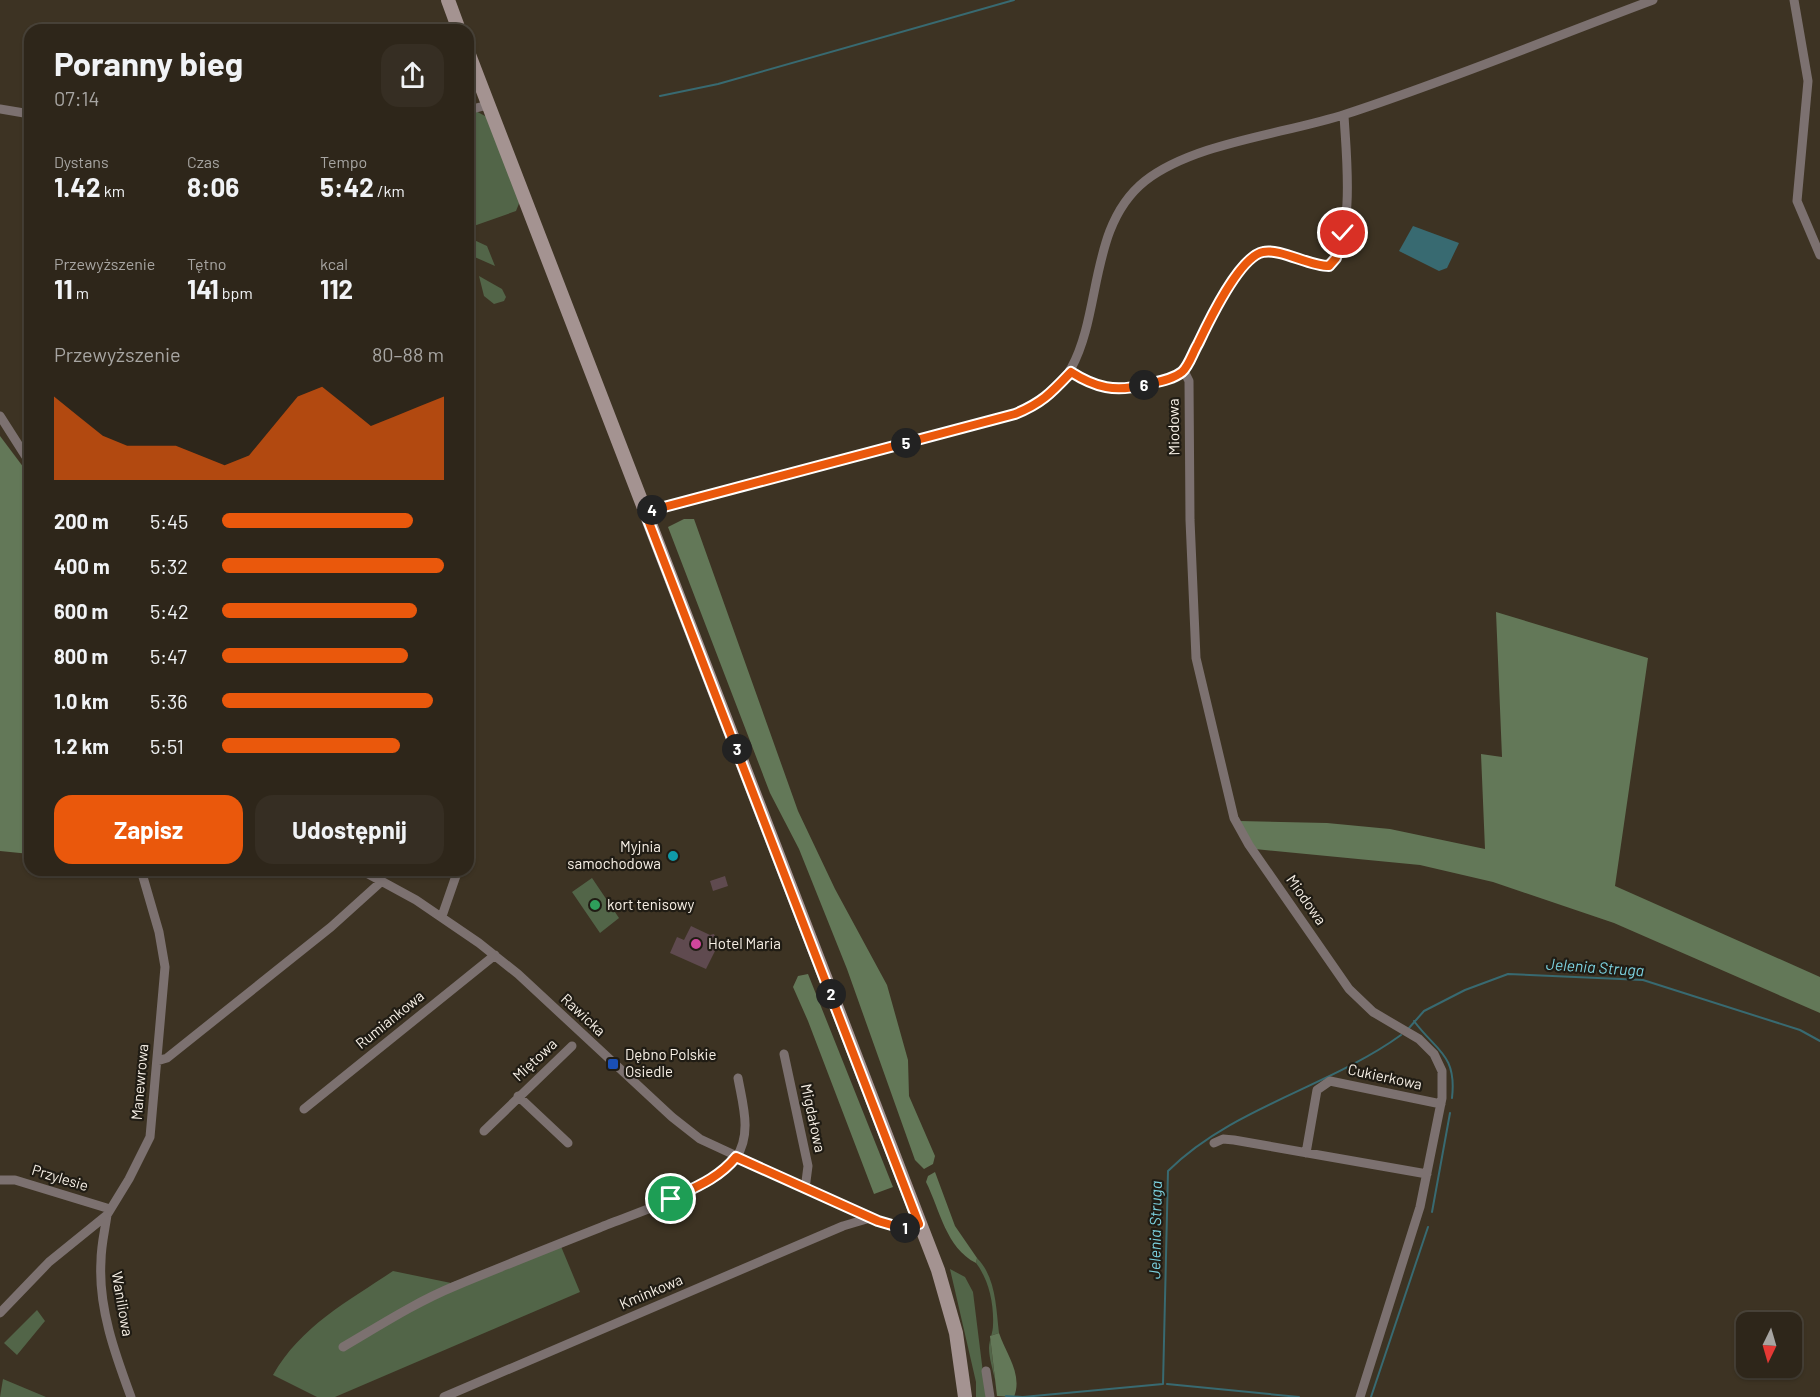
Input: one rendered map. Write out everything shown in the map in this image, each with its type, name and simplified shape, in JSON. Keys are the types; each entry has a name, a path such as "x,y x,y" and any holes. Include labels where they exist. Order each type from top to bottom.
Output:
{"main road":[{"path":"448,0 457,24"},
{"path":"474,68 949,1304 960,1355 965,1397"}],"street":[{"path":"645,512 1015,414 1038,405 1055,391 1071,372 1080,353 1103,256 1114,222 1132,193 1144,182 1178,162 1220,147 1344,115 1653,0"},
{"path":"1794,0 1808,81 1797,201 1820,255"},
{"path":"474,110 488,105"},
{"path":"0,109 24,113"},
{"path":"1071,372 1095,386 1116,390 1170,379 1184,371 1214,311 1245,263 1254,256 1263,252 1273,253 1320,266 1329,266 1336,258 1343,233 1348,173 1344,115"},
{"name":"Miodowa","path":"1184,371 1189,381 1190,520 1196,658 1234,818 1249,845 1349,989 1373,1012 1419,1039 1434,1054 1442,1071 1441,1104 1427,1174 1396,1287 1360,1397"},
{"path":"0,416 24,454"},
{"name":"Manewrowa","path":"0,1313 49,1262 108,1212 150,1137 164,958 143,876"},
{"name":"Rawicka","path":"372,876 441,915 495,956 688,1131 736,1157 870,1218 896,1227 919,1224"},
{"path":"441,915 456,876"},
{"path":"157,1061 167,1058 323,934 382,881"},
{"name":"Rumiankowa","path":"304,1109 495,956"},
{"name":"Miętowa","path":"484,1131 572,1046"},
{"name":"Migdałowa","path":"784,1054 807,1166 805,1189"},
{"path":"343,1347 452,1287 671,1199 712,1180 727,1169 736,1157 746,1129 738,1078"},
{"name":"Cukierkowa","path":"1306,1153 1317,1090 1330,1081 1441,1104"},
{"name":"Miętowa","path":"518,1096 568,1143"},
{"path":"1214,1143 1223,1139 1234,1140 1427,1174"},
{"name":"Przylesie","path":"0,1180 15,1180 108,1212"},
{"name":"Waniliowa","path":"108,1212 100,1262 102,1289 110,1330 131,1397"},
{"name":"Kminkowa","path":"444,1397 843,1226 870,1218"},
{"path":"986,1371 990,1397"}],"green space":[{"path":"474,110 487,117 520,201 516,211 474,226"},
{"path":"474,240 487,246 495,266 474,257"},
{"path":"479,276 502,289 506,297 504,301 494,304 484,296"},
{"path":"0,436 24,468 24,853 0,851"},
{"path":"684,519 694,519 798,811 835,889 887,985 908,1060 909,1096 935,1156 933,1164 924,1169 915,1160 847,969 799,849 770,793 668,527"},
{"path":"1496,612 1648,658 1615,886 1820,977 1820,1013 1614,923 1493,882 1420,865 1255,849 1239,821 1327,823 1390,829 1485,849 1481,754 1502,757"},
{"name":"kort tenisowy","path":"592,878 619,918 600,933 572,892"},
{"path":"808,974 893,1187 874,1194 793,987 798,976"},
{"path":"935,1172 955,1226 977,1258 976,1263 958,1248 945,1227 926,1182 928,1176"},
{"path":"560,1244 580,1292 335,1397 317,1397 273,1375 297,1342 326,1316 393,1271 451,1283"},
{"path":"977,1258 992,1283 996,1303 999,1333 991,1336 993,1317 991,1301 984,1277 976,1263"},
{"path":"950,1269 965,1277 973,1292 986,1397 976,1397 976,1382"},
{"path":"37,1310 45,1321 17,1355 4,1343"},
{"path":"999,1333 1015,1372 1014,1397 997,1396 990,1336"},
{"path":"990,1339 995,1380 989,1352"},
{"path":"3,1379 46,1397 0,1397"}],"water":[{"path":"1413,226 1459,243 1447,268 1439,271 1399,251"}],"building":[{"path":"725,876 728,886 713,891 710,881"},
{"name":"Hotel Maria","path":"691,926 710,935 714,934 719,948 716,949 706,969 670,953 677,937 684,940"}],"waterway":[{"path":"660,96 718,84 1014,0"},
{"name":"Jelenia Struga","path":"1409,1028 1424,1011 1465,990 1508,974 1643,980 1800,1030 1820,1041"},
{"path":"1414,1021 1448,1062 1453,1083 1452,1098"},
{"name":"Jelenia Struga","path":"1023,1397 1163,1384 1168,1171 1193,1149 1221,1130 1343,1069 1401,1035"},
{"path":"1432,1212 1450,1113"},
{"path":"1371,1397 1428,1227"},
{"path":"1167,1384 1299,1397"},
{"name":"Jelenia Struga","path":"1006,1396 1022,1397"}],"place":[{"name":"Myjnia samochodowa","path":"673,856"},
{"name":"kort tenisowy","path":"595,905"},
{"name":"Hotel Maria","path":"696,944"},
{"name":"Dębno Polskie Osiedle","path":"613,1064"}],"route":[{"path":"671,1199 712,1180 727,1169 736,1157 878,1221 902,1228 919,1224 645,512 1015,414 1038,405 1055,391 1071,372 1095,386 1116,390 1170,379 1184,371 1214,311 1245,263 1263,252 1320,266 1329,266 1336,258 1343,233"}]}
